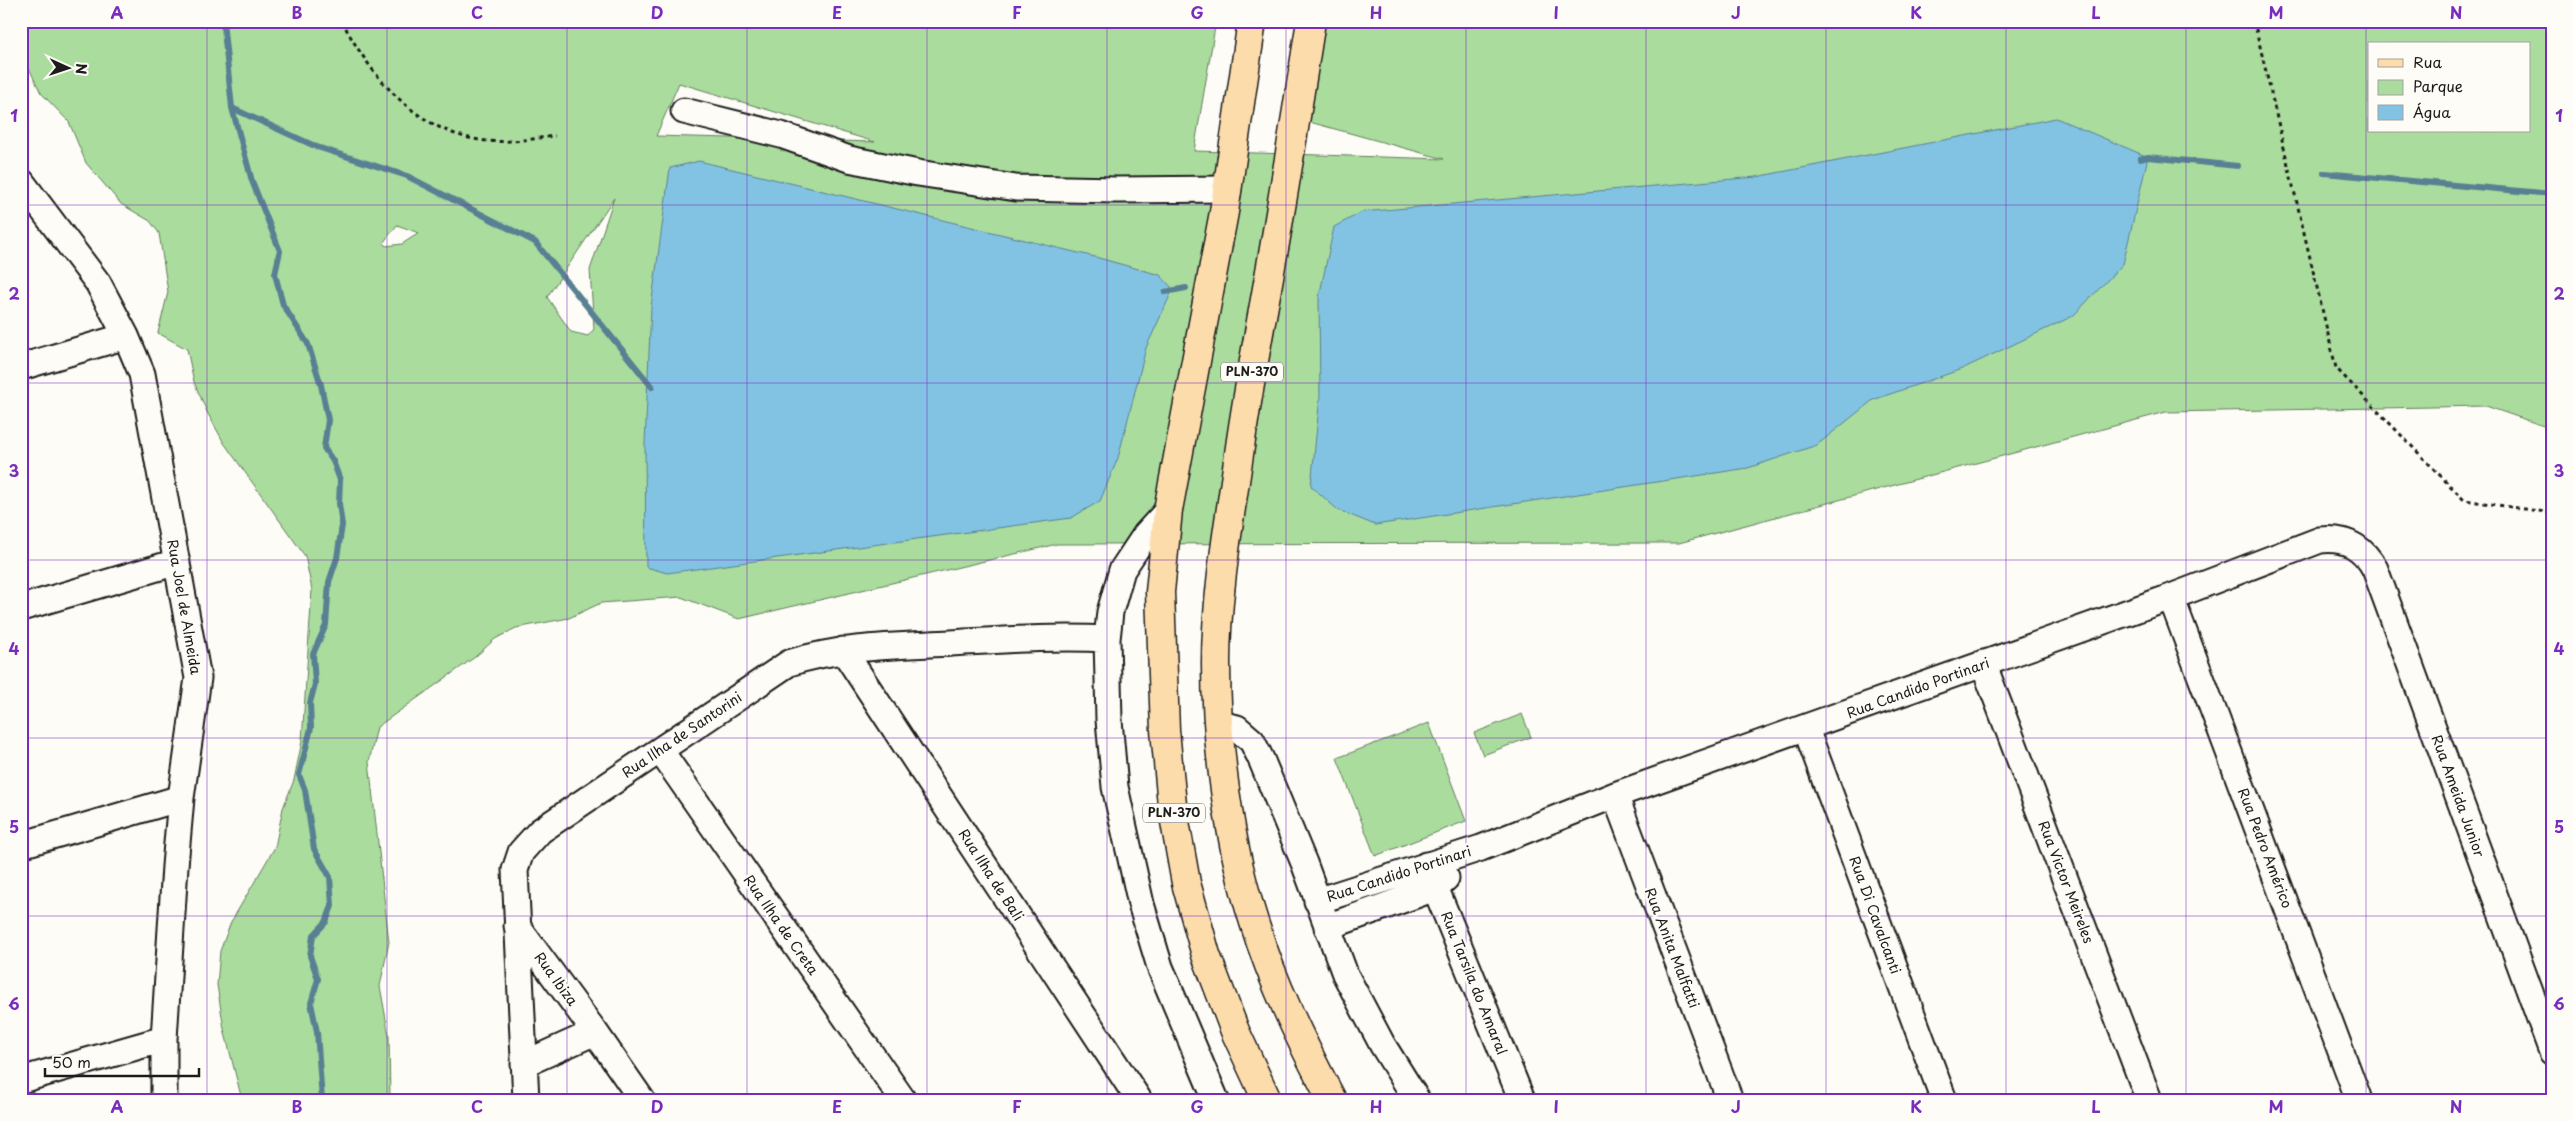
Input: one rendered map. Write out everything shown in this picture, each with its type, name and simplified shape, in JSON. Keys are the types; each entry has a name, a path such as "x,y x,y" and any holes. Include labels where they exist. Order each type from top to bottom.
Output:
{"main road":[{"name":"PLN-370","path":"1252,21 1228,189 1168,510 1160,592 1165,730 1172,805 1186,883 1206,955 1235,1030 1267,1100"},
{"name":"PLN-370","path":"1310,21 1282,204 1246,404 1220,598 1216,664 1219,724 1237,855 1253,921 1274,978 1304,1047 1332,1100"}],"street":[{"path":"684,111 781,135 849,159 918,173 1016,188 1118,190 1228,189"},
{"name":"Rua Joel de Almeida","path":"21,182 98,283 126,336 142,374 198,678 181,798 164,1039 164,1100"},
{"path":"21,367 126,336"},
{"path":"1168,510 1146,534 1122,570 1110,612 1107,639 1109,720 1115,787 1141,904 1160,966 1216,1100"},
{"name":"Rua Candido Portinari","path":"1327,927 1430,877 1481,848 1615,796 2171,597 2320,540 2343,540 2356,545"},
{"name":"Rua Ameida Junior","path":"2356,545 2368,556 2375,569 2552,1052"},
{"path":"21,608 177,562"},
{"name":"Rua Pedro Américo","path":"2171,597 2359,1100"},
{"name":"Rua Ilha de Santorini","path":"526,1100 516,870 520,852 529,841 789,663 810,656 843,650 1066,636 1107,639"},
{"name":"Rua Ilha de Bali","path":"843,650 1139,1100"},
{"name":"Rua Victor Meireles","path":"1983,663 2149,1100"},
{"path":"1219,724 1237,728 1252,741 1286,820 1354,991 1382,1044 1417,1100"},
{"name":"Rua Di Cavalcanti","path":"1806,729 1944,1100"},
{"name":"Rua Ilha de Creta","path":"660,750 903,1100"},
{"name":"Rua Anita Malfatti","path":"1615,796 1730,1100"},
{"path":"21,845 181,798"},
{"name":"Rua Candido Portinari","path":"1317,901 1430,877"},
{"name":"Rua Tarsila do Amaral","path":"1430,877 1522,1100"},
{"name":"Rua Ibiza","path":"517,926 595,1032 642,1100"},
{"path":"524,1064 595,1032"},
{"path":"21,1080 164,1039"}],"path":[{"path":"342,21 369,67 396,98 423,119 477,140 503,142 555,136"},
{"path":"2254,21 2336,368 2464,500 2552,513"}],"green space":[{"path":"21,21 1216,21 1194,151 1444,159 1295,118 1310,21 2552,21 2552,429 2486,406 2166,412 1679,543 1057,544 739,619 681,597 601,603 569,618 516,628 495,639 475,657 377,727 369,762 389,942 380,986 389,1036 390,1100 242,1100 224,1029 217,985 220,951 231,922 275,847 283,808 294,780 302,741 312,590 305,556 224,443 207,412 194,382 187,349 158,333 168,292 159,233 150,221 121,204 86,163 69,122 41,93 21,52","holes":["679,83 875,142 656,136","614,198 590,270 594,329 588,336 571,332 547,297","397,225 419,233 402,244 386,246 383,243"]},
{"path":"1522,714 1531,737 1483,755 1474,733"},
{"path":"1429,723 1466,821 1375,856 1337,758"}],"water":[{"path":"2056,118 2148,157 2123,264 2073,316 1962,369 1873,400 1817,445 1748,468 1375,525 1338,510 1311,486 1320,396 1319,297 1334,227 1362,212 1756,177"},
{"path":"699,161 1095,257 1160,275 1173,289 1146,348 1118,458 1100,501 1071,518 667,573 646,567 645,444 651,307 670,168"}],"waterway":[{"path":"223,21 232,108 252,181 280,251 275,274 283,305 308,344 321,385 328,420 324,448 333,461 340,480 339,504 342,525 337,558 329,582 326,625 313,654 315,684 310,703 311,728 299,775 305,790 314,849 330,877 332,906 326,922 313,936 310,956 318,979 311,1003 317,1032 322,1100"},
{"path":"232,108 317,147 407,176 535,242 652,387"},
{"path":"2140,159 2148,157 2238,166"},
{"path":"2324,173 2552,194"},
{"path":"1165,292 1186,288"}]}
